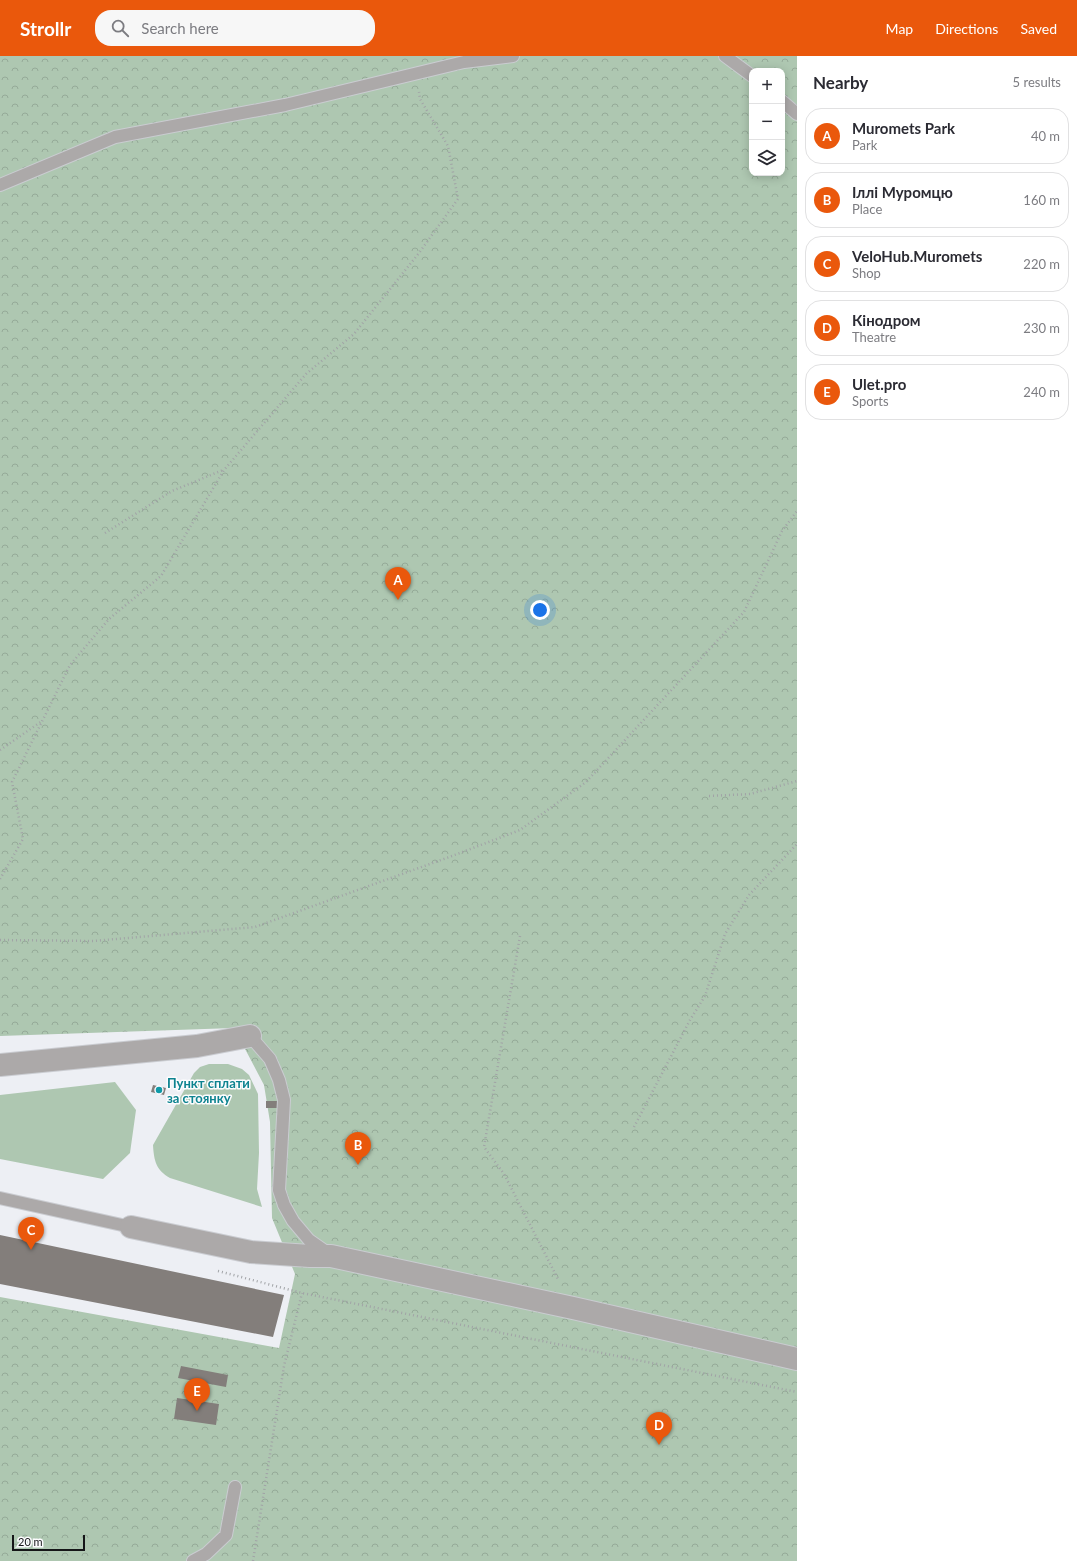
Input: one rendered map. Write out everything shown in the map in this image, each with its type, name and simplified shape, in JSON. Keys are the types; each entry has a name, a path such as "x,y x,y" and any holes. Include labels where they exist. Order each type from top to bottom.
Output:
{"street":[{"path":"0,1064 197,1046 250,1036"},
{"path":"131,1227 251,1252 332,1256 573,1308 797,1359"}],"lane":[{"path":"0,185 115,136 285,105 464,62 514,56"},
{"path":"725,56 749,74"},
{"path":"785,104 797,114"},
{"path":"250,1036 270,1060 279,1080 284,1100 279,1190 284,1205 293,1222 309,1240 332,1256"},
{"path":"0,1198 131,1227"},
{"path":"193,1561 206,1554 226,1535 235,1487"}],"path":[{"path":"0,879 24,839 12,782 70,665 109,619 160,576 224,470 306,374 354,334 419,254 458,198 448,146 420,99 416,74"},
{"path":"105,534 172,491 224,470"},
{"path":"0,940 93,941 255,927 520,830 586,782 744,612 782,531 797,512"},
{"path":"0,750 43,720"},
{"path":"709,796 750,794 797,781"},
{"path":"634,1127 690,1020 705,996 725,934 749,895 797,844"},
{"path":"520,936 484,1147 504,1174 573,1308"},
{"path":"216,1271 302,1293 797,1392"},
{"path":"253,1561 284,1366 302,1293"}],"green space":[{"path":"0,56 797,56 797,1561 0,1561 0,1297 279,1348 295,1274 272,1218 270,1122 264,1085 234,1028 0,1036"},
{"path":"209,1064 228,1064 242,1069 249,1075 258,1094 259,1153 257,1189 262,1207 170,1178 159,1168 154,1156 153,1145 194,1073 200,1067"},
{"path":"115,1082 136,1110 130,1153 103,1179 0,1159 0,1095"}],"building":[{"name":"Пункт сплати за стоянку","path":"153,1085 166,1088 164,1095 151,1092"},
{"name":"Пункт сплати за стоянку","path":"266,1101 279,1101 279,1108 266,1108"},
{"path":"0,1235 284,1295 273,1337 0,1284"},
{"path":"181,1366 228,1375 226,1387 178,1378"},
{"path":"177,1398 219,1404 216,1425 174,1419"}],"place":[{"name":"Muromets Park","path":"398,600"},
{"name":"Пункт сплати за стоянку","path":"159,1090"},
{"name":"Іллі Муромцю","path":"358,1165"},
{"name":"VeloHub.Muromets","path":"31,1250"},
{"name":"Ulet.pro","path":"197,1411"},
{"name":"Кінодром","path":"659,1445"}]}
